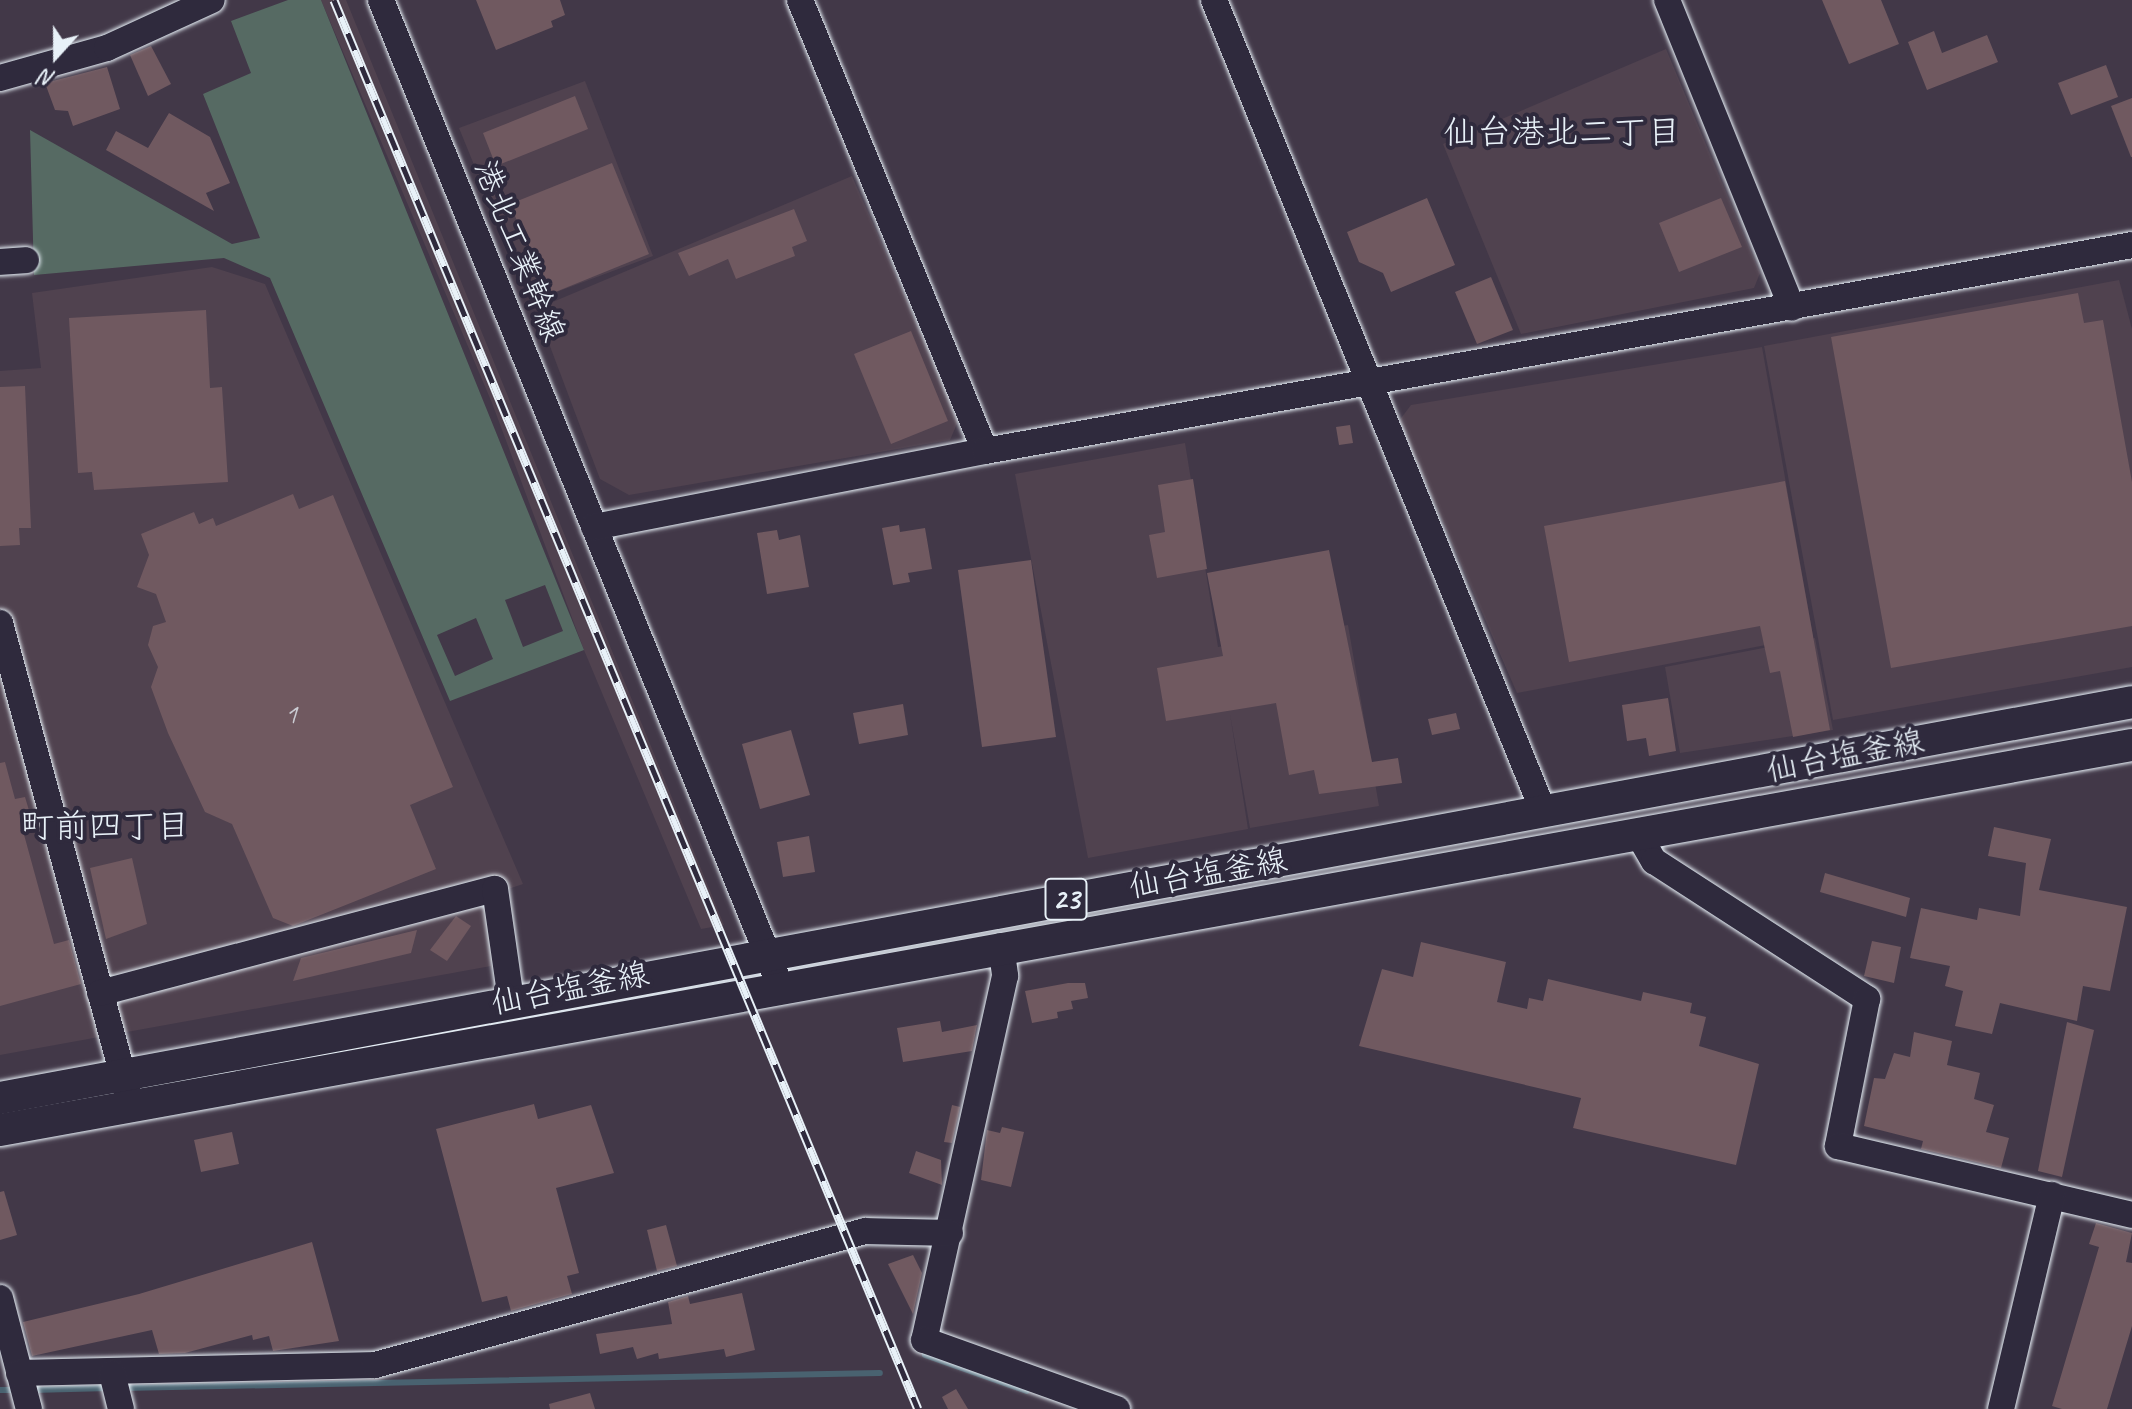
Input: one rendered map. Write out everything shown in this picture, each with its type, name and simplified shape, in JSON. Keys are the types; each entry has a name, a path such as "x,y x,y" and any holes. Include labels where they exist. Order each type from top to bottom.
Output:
{"main road":[{"name":"仙台塩釜線","path":"0,1098 769,952 1544,813 2132,702"},
{"name":"仙台塩釜線","path":"0,1130 1001,946 2132,745"}],"street":[{"path":"0,78 107,48 212,0"},
{"name":"港北工業幹線","path":"381,0 781,988"},
{"path":"800,0 985,451"},
{"path":"1214,0 1544,813"},
{"path":"1667,0 1792,308"},
{"path":"594,527 985,451 2132,245"},
{"path":"0,623 130,1107"},
{"path":"1637,832 1654,861 1867,999 1838,1146 2132,1215"},
{"path":"100,993 495,889 511,1000"},
{"path":"1001,946 1005,976 924,1340 1117,1409"},
{"path":"2001,1409 2052,1195"},
{"path":"0,1298 24,1391 116,1390 375,1365 865,1231 950,1233"}],"shaded area":[{"path":"321,0 346,0 724,925 701,929 584,650 492,403"},
{"path":"1666,49 1760,273 1754,288 1521,334 1443,144"},
{"path":"585,81 653,256 530,302 459,128"},
{"path":"852,176 959,419 950,440 629,495 600,479 536,309"},
{"path":"212,267 265,284 523,884 505,890 491,966 0,1055 0,371 41,368 32,293"},
{"path":"2119,280 2132,329 2132,667 1833,720 1764,346"},
{"path":"1762,347 1813,636 1517,693 1399,421 1411,405"},
{"path":"1185,443 1218,647 1348,625 1379,806 1250,828 1230,714 1248,829 1088,858 1015,474"},
{"path":"1815,638 1833,730 1680,753 1665,667"}],"green space":[{"path":"288,0 321,0 584,650 450,701 270,278 224,258 34,275 30,130 232,244 260,238 203,94 251,73 231,21","holes":["545,585 563,631 523,647 505,600","476,618 493,659 455,676 437,635"]}],"building":[{"path":"476,0 560,0 565,15 551,21 553,27 496,50"},
{"path":"1822,0 1881,0 1899,44 1849,64"},
{"path":"1934,31 1942,53 1987,35 1998,62 1927,90 1908,42"},
{"path":"151,46 171,84 148,96 130,55"},
{"path":"2106,65 2118,97 2071,115 2058,83"},
{"path":"107,67 120,109 73,126 68,111 55,110 45,83"},
{"path":"575,96 588,129 496,166 483,133"},
{"path":"2132,98 2132,157 2131,157 2111,106"},
{"path":"169,113 210,137 230,183 206,193 214,211 106,150 116,131 148,148"},
{"path":"612,163 649,254 548,295 510,204"},
{"path":"1427,198 1455,265 1391,292 1383,273 1359,262 1347,232"},
{"path":"1721,198 1742,247 1679,272 1659,223"},
{"path":"794,209 807,241 792,247 795,256 736,279 728,259 689,276 678,253"},
{"path":"1491,277 1513,330 1477,344 1455,292"},
{"path":"2078,293 2084,323 2103,320 2132,482 2132,626 1891,668 1831,337"},
{"path":"206,310 210,388 222,387 228,482 94,490 92,472 78,473 69,318"},
{"path":"911,331 948,421 891,444 854,354"},
{"path":"25,386 31,528 19,528 20,545 0,546 0,387"},
{"path":"1350,425 1353,443 1339,445 1336,427"},
{"path":"1193,479 1207,569 1157,578 1149,535 1165,532 1158,485"},
{"path":"1785,481 1830,730 1793,737 1780,671 1770,673 1760,626 1569,662 1544,526"},
{"path":"293,494 299,509 333,495 453,787 410,805 436,869 293,926 273,918 232,824 205,812 168,733 151,687 158,667 148,645 153,626 166,622 156,594 137,587 149,555 141,534 194,512 199,524 213,518 216,526"},
{"path":"899,525 900,532 925,528 932,569 908,573 910,582 893,585 882,528"},
{"path":"777,530 779,540 800,535 809,587 767,594 757,533"},
{"path":"1329,550 1372,762 1398,758 1402,783 1319,794 1314,770 1289,775 1276,703 1166,721 1157,668 1223,656 1207,573"},
{"path":"1031,560 1056,737 982,747 958,570"},
{"path":"1668,698 1676,751 1649,756 1646,738 1627,741 1622,705"},
{"path":"903,704 908,735 859,744 853,713"},
{"path":"1456,713 1460,729 1432,735 1428,719"},
{"path":"791,730 810,795 760,809 742,744"},
{"path":"5,762 15,799 25,797 31,817 20,820 54,944 69,940 81,984 0,1006 0,763"},
{"path":"1994,827 2051,839 2039,890 2127,907 2110,991 2083,986 2077,1021 2000,1003 1992,1034 1955,1026 1963,991 1945,986 1950,966 1910,958 1921,908 1977,920 1979,908 2020,916 2026,863 1988,856"},
{"path":"809,836 815,872 783,877 777,842"},
{"path":"132,858 147,924 106,939 90,868"},
{"path":"1825,873 1910,898 1906,917 1820,892"},
{"path":"456,916 471,926 447,961 430,950"},
{"path":"417,930 411,953 293,981 301,958"},
{"path":"1872,941 1901,947 1894,983 1864,976"},
{"path":"1421,942 1506,962 1497,1002 1527,1009 1529,998 1543,1001 1548,979 1641,1001 1643,992 1692,1003 1690,1013 1706,1017 1699,1046 1759,1064 1736,1165 1573,1128 1581,1098 1359,1046 1382,969 1413,977"},
{"path":"1085,983 1088,998 1071,1001 1073,1009 1057,1012 1058,1018 1032,1023 1025,991"},
{"path":"940,1021 942,1032 977,1025 972,1051 903,1062 897,1028"},
{"path":"2067,1022 2094,1030 2062,1177 2038,1171"},
{"path":"1914,1032 1952,1041 1947,1065 1980,1073 1974,1099 1994,1105 1986,1132 2009,1138 2001,1168 1921,1149 1923,1141 1864,1126 1874,1078 1885,1079 1894,1053 1910,1057"},
{"path":"534,1104 538,1119 591,1105 614,1173 556,1188 579,1273 567,1276 572,1294 511,1311 507,1296 482,1302 436,1129"},
{"path":"952,1105 960,1107 952,1143 944,1142"},
{"path":"1002,1127 1024,1132 1011,1187 981,1180 987,1130 1000,1133"},
{"path":"232,1132 239,1164 201,1172 194,1140"},
{"path":"916,1151 941,1160 942,1185 909,1173"},
{"path":"4,1191 17,1235 0,1240 0,1192"},
{"path":"2096,1223 2132,1233 2126,1262 2132,1263 2132,1326 2107,1409 2062,1409 2052,1406 2099,1247 2089,1244"},
{"path":"666,1225 677,1266 657,1271 647,1230"},
{"path":"312,1242 339,1341 273,1351 269,1336 253,1340 252,1335 185,1353 159,1354 152,1330 32,1356 23,1322 139,1294"},
{"path":"913,1255 922,1273 913,1314 888,1264"},
{"path":"742,1293 755,1350 726,1357 724,1349 659,1359 658,1353 637,1359 633,1347 600,1354 596,1334 672,1324 668,1302 688,1296 690,1304"},
{"path":"956,1389 968,1409 948,1409 942,1397"},
{"path":"590,1393 595,1409 550,1409 549,1404"}],"waterway":[{"path":"925,1355 1027,1391"},
{"path":"124,1388 880,1373"},
{"path":"32,1390 109,1388"},
{"path":"0,1390 17,1390"}],"railway":[{"path":"334,0 918,1409"}],"district":[{"name":"仙台港北二丁目","path":"1562,132"},
{"name":"町前四丁目","path":"105,826"}]}
